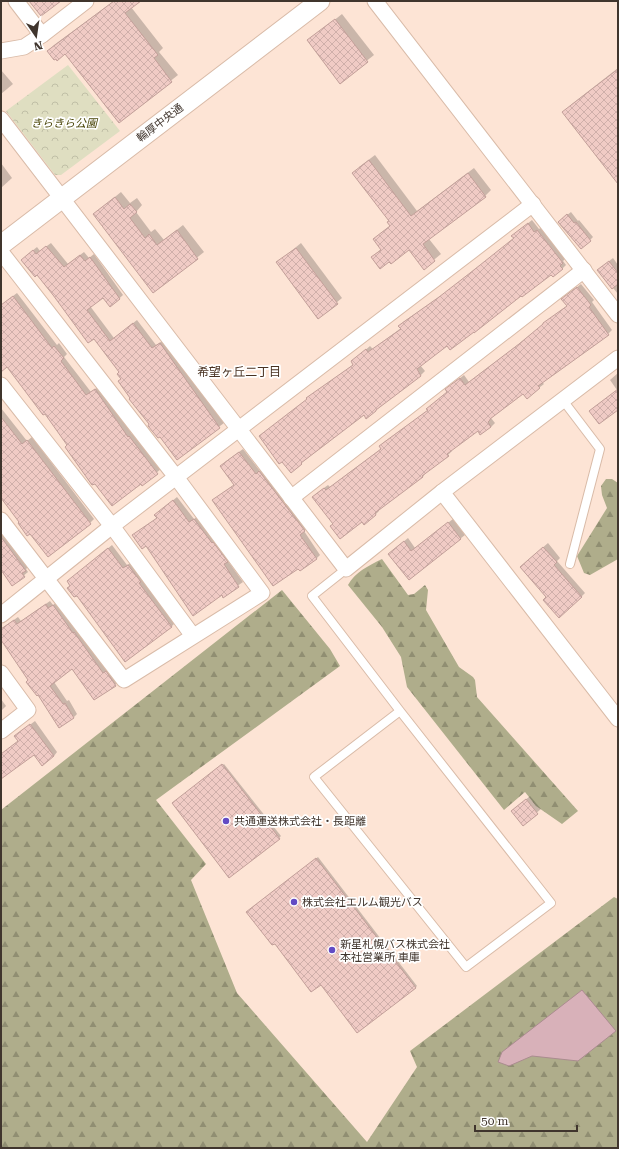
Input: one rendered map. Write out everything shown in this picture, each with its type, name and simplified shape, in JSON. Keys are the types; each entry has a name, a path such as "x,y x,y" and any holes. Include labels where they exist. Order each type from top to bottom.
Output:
{"street":[{"path":"16,1 42,35"},
{"path":"1,51 24,46 42,35 86,1"},
{"name":"輪厚中央通","path":"1,245 320,1"},
{"path":"375,1 618,315"},
{"path":"1,119 346,569 442,492 562,399 618,358"},
{"path":"1,615 112,526 533,204"},
{"path":"1,252 176,477 262,592 124,680 1,520"},
{"path":"292,498 584,270"},
{"path":"1,385 112,526 193,636"},
{"path":"442,492 618,719"},
{"path":"1,673 28,710 1,731"}],"lane":[{"path":"562,399 600,449 570,564"},
{"path":"346,569 312,596 400,711 551,902 466,967 314,777 400,711"}],"green space":[{"name":"きらきら公園","path":"68,65 120,131 61,175 55,175 6,111"},
{"path":"606,479 612,479 618,483 618,559 590,575 584,573 577,556 607,508 602,495 601,486"},
{"path":"382,559 408,595 414,594 425,585 428,590 426,610 459,667 475,680 477,697 578,811 562,824 536,806 525,792 504,810 407,687 401,657 382,627 348,585 354,576"},
{"path":"282,590 330,649 340,666 156,800 206,864 191,880 237,993 367,1142 417,1067 410,1051 614,897 618,899 618,1148 1,1148 1,810"}],"shaded area":[{"path":"582,990 616,1031 578,1061 532,1056 509,1066 498,1062 502,1052"}],"building":[{"path":"29,1 61,1 41,16"},
{"path":"114,1 141,1 125,13 158,55 154,58 172,82 119,123 65,54 57,61 56,59 54,60 47,51"},
{"path":"335,19 368,62 340,84 307,40"},
{"path":"618,69 618,184 562,112"},
{"path":"369,160 411,216 468,173 486,197 423,244 435,261 424,270 409,250 391,264 389,262 380,269 371,257 381,250 373,239 390,226 387,222 389,221 352,173"},
{"path":"115,197 124,209 130,204 137,212 130,218 145,238 149,234 157,245 177,230 198,259 153,293 93,214"},
{"path":"567,214 574,223 576,222 591,241 581,249 558,222"},
{"path":"528,223 534,232 537,230 563,263 560,266 563,269 553,277 551,275 522,297 521,296 450,350 447,346 417,369 421,376 366,419 364,415 301,463 302,464 291,473 282,462 279,464 259,436 307,399 306,398 353,365 351,361 366,349 368,352 401,329 398,326 470,273 514,238 511,236"},
{"path":"46,246 64,267 80,255 85,261 90,257 120,299 110,307 103,298 87,310 110,341 133,323 152,348 160,343 220,428 177,460 160,437 158,438 148,426 149,424 129,399 130,398 118,381 121,379 117,374 119,372 94,339 88,343 37,275 35,277 21,260 33,250 36,254"},
{"path":"296,248 338,304 318,319 276,262"},
{"path":"609,261 618,273 618,284 612,289 597,270"},
{"path":"577,287 591,305 589,307 609,335 538,386 540,388 527,399 523,394 490,419 488,422 491,427 480,435 478,431 447,454 449,456 422,476 423,477 375,513 376,515 364,525 362,522 340,539 330,526 333,524 312,497 324,488 326,490 381,449 379,446 428,410 426,409 447,392 445,389 460,378 465,385 519,344 543,323 567,306 561,299"},
{"path":"13,296 52,348 54,346 64,358 61,361 86,395 95,389 128,437 129,436 158,474 142,486 141,484 112,506 95,484 92,485 65,447 67,445 45,414 43,415 7,367 1,372 1,305"},
{"path":"618,389 618,410 599,424 589,411"},
{"path":"1,417 22,444 27,440 91,524 48,557 30,534 27,536 18,523 19,522 1,498"},
{"path":"239,452 256,474 259,471 305,531 300,535 317,559 300,571 298,569 273,586 212,500 234,485 220,466"},
{"path":"173,500 189,522 194,519 212,543 213,542 228,562 224,564 239,587 223,598 222,595 193,616 146,546 142,549 132,535 157,518 154,515"},
{"path":"448,522 461,539 409,580 388,554 404,541 411,551"},
{"path":"1,537 26,571 22,573 25,577 12,586 1,570"},
{"path":"543,547 557,562 554,565 582,597 559,618 543,600 546,597 520,567"},
{"path":"108,548 123,568 128,565 141,582 139,583 172,627 125,662 77,596 74,597 67,588 70,586 67,581"},
{"path":"46,604 48,608 53,605 103,673 106,671 116,686 94,700 72,669 50,686 63,704 65,703 74,718 59,728 38,695 37,696 26,682 28,680 1,640 1,629 14,620 17,624"},
{"path":"30,724 54,756 42,766 34,755 1,779 1,754 18,741 14,736"},
{"name":"共通運送株式会社・長距離","path":"222,764 280,839 229,878 172,803"},
{"path":"526,799 538,814 523,826 511,811"},
{"path":"316,858 416,988 357,1033 321,985 311,992 275,944 272,945 246,912"}],"place":[{"name":"共通運送株式会社・長距離","path":"226,821"},
{"name":"株式会社エルム観光バス","path":"294,902"},
{"name":"新星札幌バス株式会社 本社営業所 車庫","path":"332,950"}],"district":[{"name":"希望ヶ丘二丁目","path":"239,372"}]}
